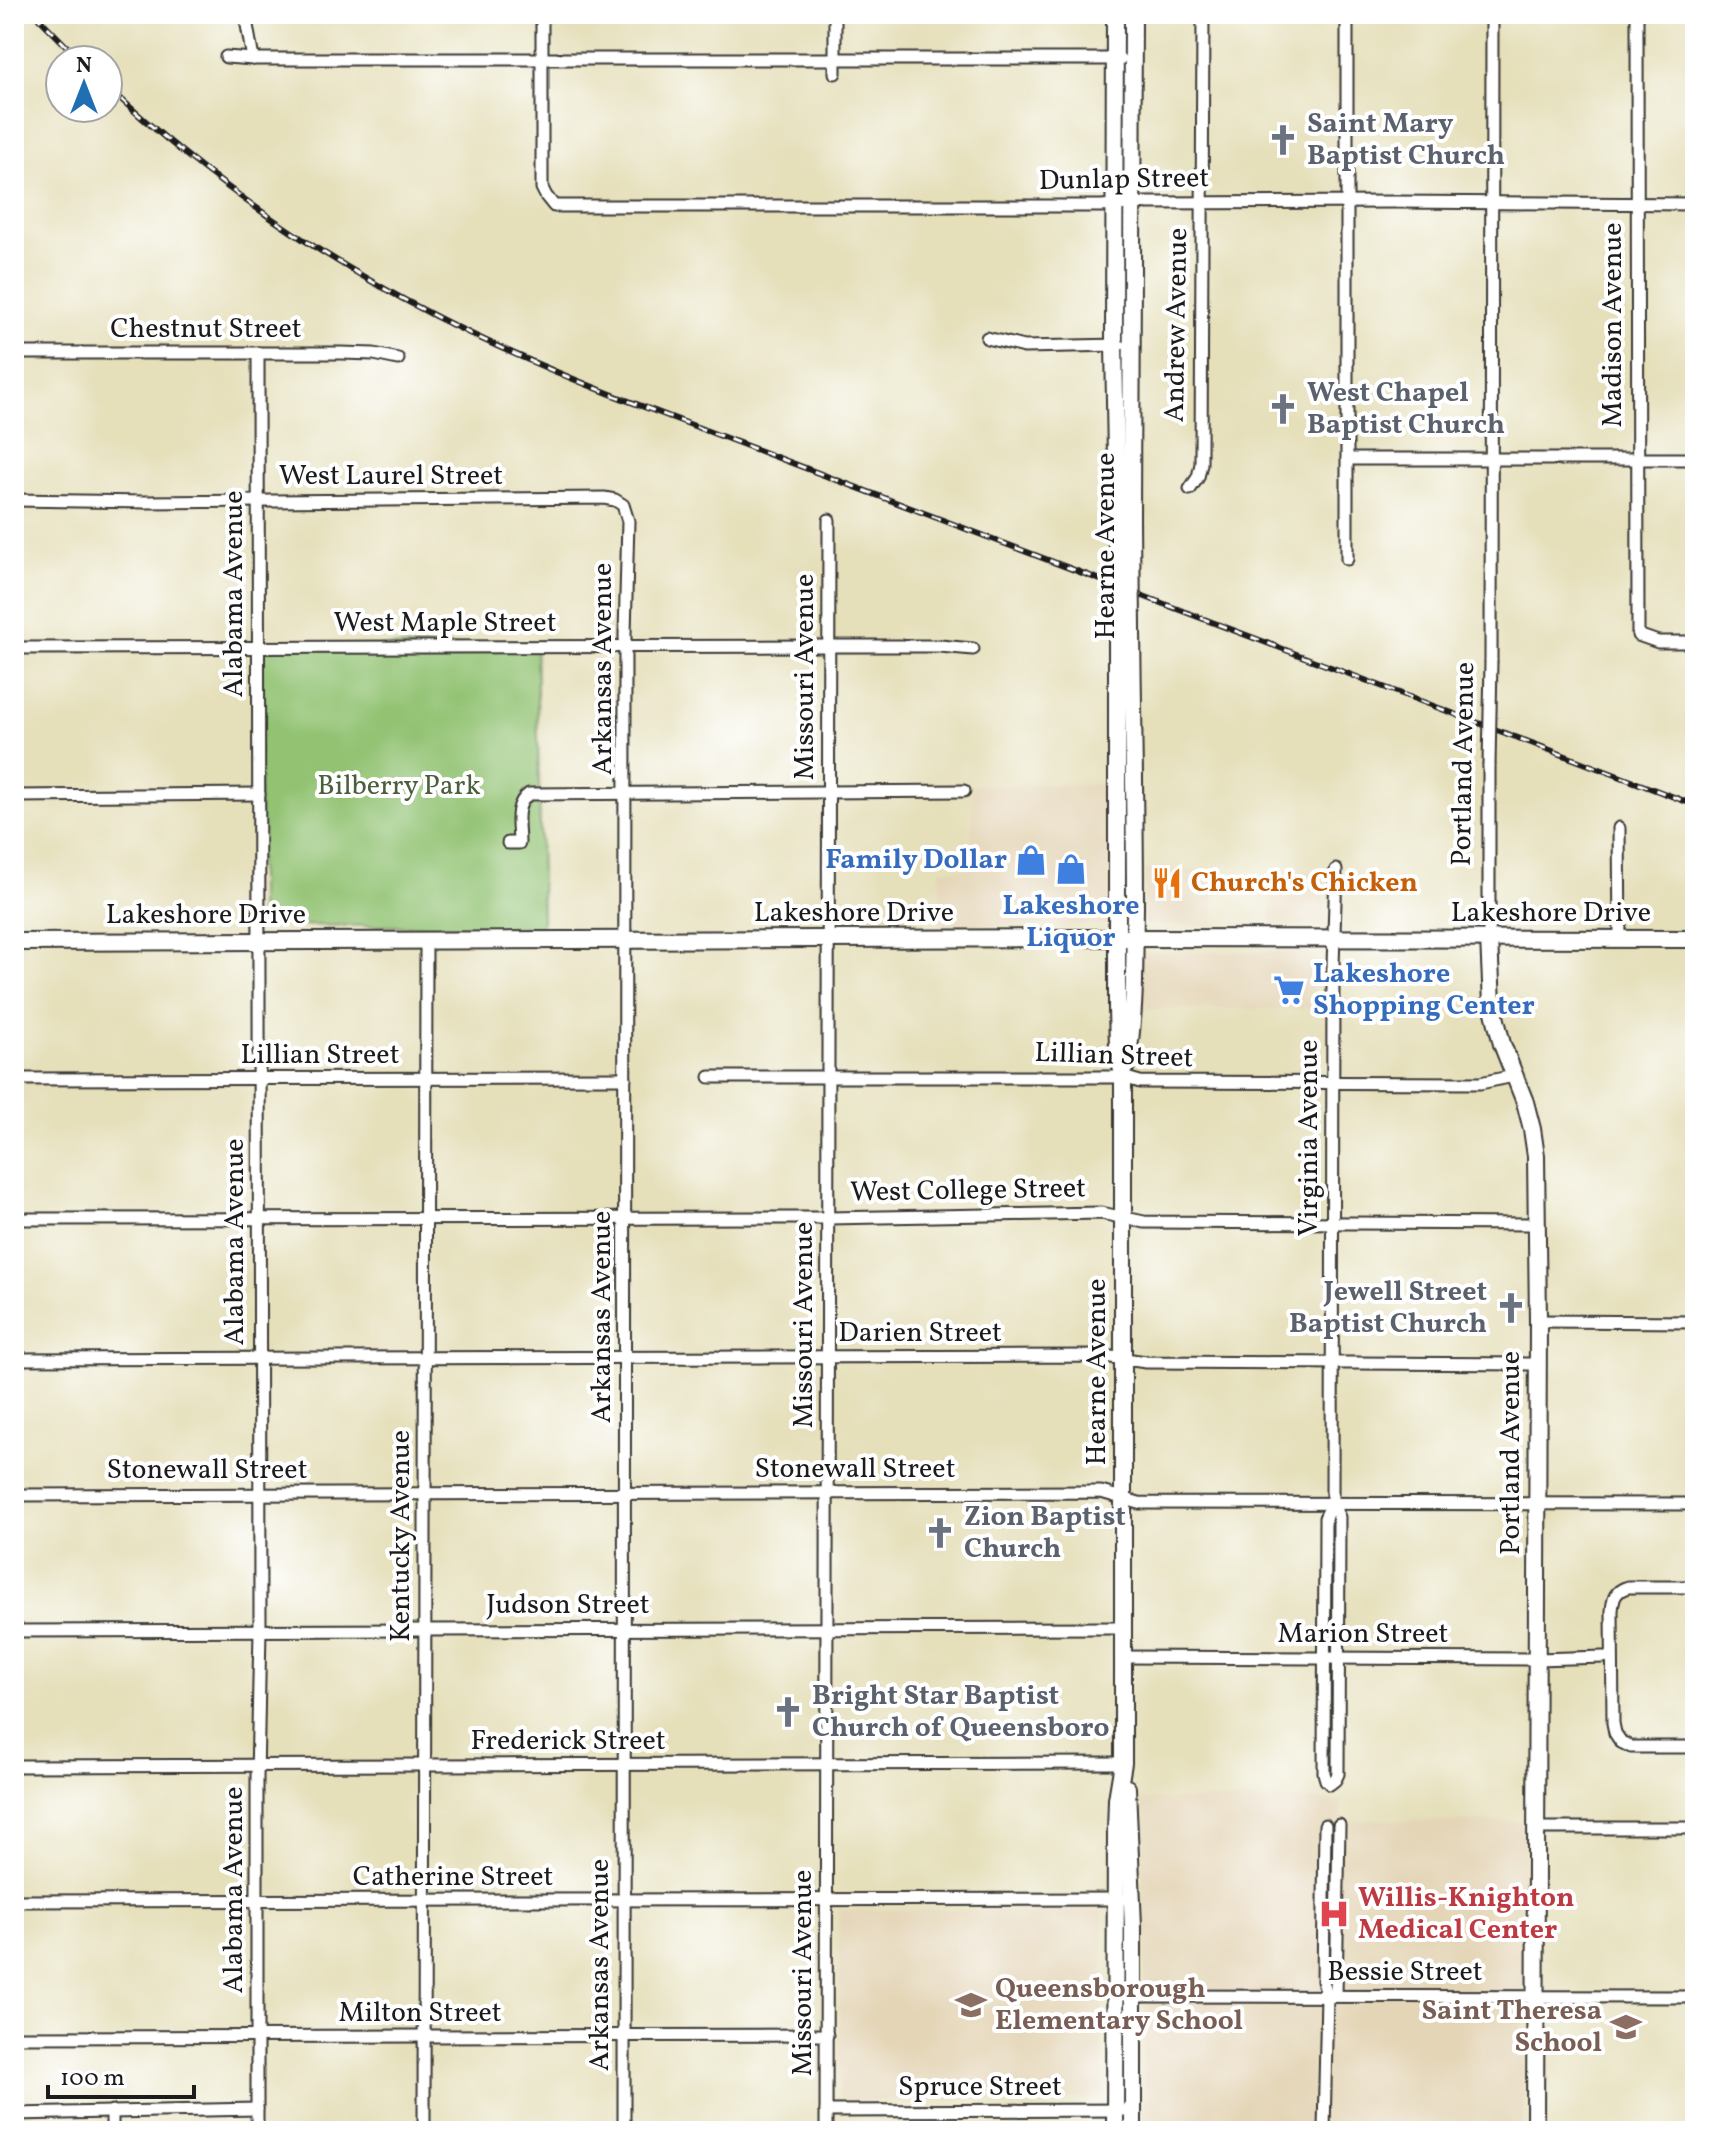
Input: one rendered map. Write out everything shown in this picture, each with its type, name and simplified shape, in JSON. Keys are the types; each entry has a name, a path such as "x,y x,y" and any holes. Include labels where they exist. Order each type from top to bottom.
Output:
{"main road":[{"name":"Hearne Avenue","path":"1115,14 1114,345 1135,801 1135,938 1130,1044 1123,1077"},
{"name":"Hearne Avenue","path":"1124,516 1132,345 1133,14"},
{"name":"Hearne Avenue","path":"1125,626 1116,800 1118,1048 1123,1077 1123,1763 1117,1799 1133,1996 1133,2131"},
{"path":"1116,800 1135,801"},
{"name":"Portland Avenue","path":"1489,939 1492,1004 1502,1044 1525,1102 1534,1142 1538,1224 1535,2131"},
{"name":"Lakeshore Drive","path":"14,942 1695,939"},
{"name":"Hearne Avenue","path":"1115,2131 1115,1996 1124,1899"}],"street":[{"path":"245,14 253,59"},
{"path":"542,14 542,59"},
{"path":"835,14 835,73"},
{"name":"Andrew Avenue","path":"1190,489 1198,477 1201,464 1203,14"},
{"path":"1347,14 1347,559"},
{"name":"Portland Avenue","path":"1489,939 1492,14"},
{"name":"Madison Avenue","path":"1637,14 1638,635 1658,642 1695,642"},
{"path":"226,57 1133,59"},
{"name":"Dunlap Street","path":"542,59 542,188 554,206 1695,204"},
{"path":"987,338 1024,347 1132,345"},
{"name":"Chestnut Street","path":"14,353 341,353 374,354 398,359"},
{"name":"Alabama Avenue","path":"257,2131 260,1630 258,353"},
{"path":"1347,459 1695,459"},
{"name":"West Laurel Street","path":"14,500 146,502 604,498 623,505"},
{"name":"Arkansas Avenue","path":"623,505 628,521 624,2131"},
{"name":"Missouri Avenue","path":"826,2131 829,520"},
{"name":"West Maple Street","path":"14,648 940,646 973,649"},
{"path":"508,843 519,843 518,809 521,799 529,794 964,791"},
{"path":"14,796 259,794"},
{"path":"1619,828 1620,939"},
{"name":"Virginia Avenue","path":"1332,1503 1339,1517 1339,1658 1338,1774 1330,1784 1324,1773 1325,1518 1332,1503 1336,870"},
{"name":"Kentucky Avenue","path":"424,2131 426,940"},
{"name":"Lillian Street","path":"710,1077 1123,1077 1140,1082 1480,1083 1514,1076"},
{"name":"Lillian Street","path":"14,1079 625,1078"},
{"name":"West College Street","path":"14,1219 828,1218 1101,1213 1144,1222 1538,1224"},
{"path":"1538,1321 1695,1322"},
{"name":"Darien Street","path":"14,1359 1104,1356 1146,1362 1537,1364"},
{"name":"Stonewall Street","path":"14,1495 1101,1492 1139,1503 1695,1504"},
{"path":"1695,1587 1621,1589 1613,1600 1612,1611 1615,1733 1621,1742 1631,1747 1695,1747"},
{"name":"Judson Street","path":"14,1631 1123,1628"},
{"name":"Marion Street","path":"1123,1657 1604,1657"},
{"name":"Frederick Street","path":"14,1766 1123,1763"},
{"path":"1325,1825 1323,1981 1331,1996"},
{"path":"1324,2131 1339,1825"},
{"path":"1536,1828 1695,1828"},
{"name":"Catherine Street","path":"14,1901 1124,1899"},
{"name":"Bessie Street","path":"1115,1996 1695,1997"},
{"name":"Milton Street","path":"14,2037 827,2035"},
{"path":"14,2114 257,2109"},
{"name":"Spruce Street","path":"826,2111 1133,2110"},
{"path":"112,2111 112,2131"}],"shaded area":[{"path":"1108,784 1108,925 940,926 940,870 972,869 972,785"},
{"path":"1144,870 1215,870 1214,925 1148,925 1144,922"},
{"path":"1270,870 1324,870 1324,925 1270,925"},
{"path":"1145,952 1313,952 1313,1009 1141,1009 1141,955"},
{"name":"Willis-Knighton Medical Center","path":"1141,1800 1341,1800 1342,1820 1525,1822 1523,2131 1142,2131 1145,2005"},
{"name":"Queensborough Elementary School","path":"839,1910 1103,1910 1103,2099 840,2100"}],"green space":[{"name":"Bilberry Park","path":"536,646 542,927 259,925 259,647"}],"railway":[{"path":"35,14 64,44"},
{"path":"124,101 183,153 305,241 391,292 515,354 652,410 1695,805"}],"place":[{"name":"Saint Mary Baptist Church","path":"1283,140"},
{"name":"West Chapel Baptist Church","path":"1283,409"},
{"name":"Family Dollar","path":"1031,860"},
{"name":"Lakeshore Liquor","path":"1071,869"},
{"name":"Church's Chicken","path":"1167,883"},
{"name":"Lakeshore Shopping Center","path":"1289,990"},
{"name":"Jewell Street Baptist Church","path":"1511,1308"},
{"name":"Zion Baptist Church","path":"940,1533"},
{"name":"Bright Star Baptist Church of Queensboro","path":"788,1712"},
{"name":"Willis-Knighton Medical Center","path":"1334,1914"},
{"name":"Queensborough Elementary School","path":"971,2005"},
{"name":"Saint Theresa School","path":"1626,2027"}]}
